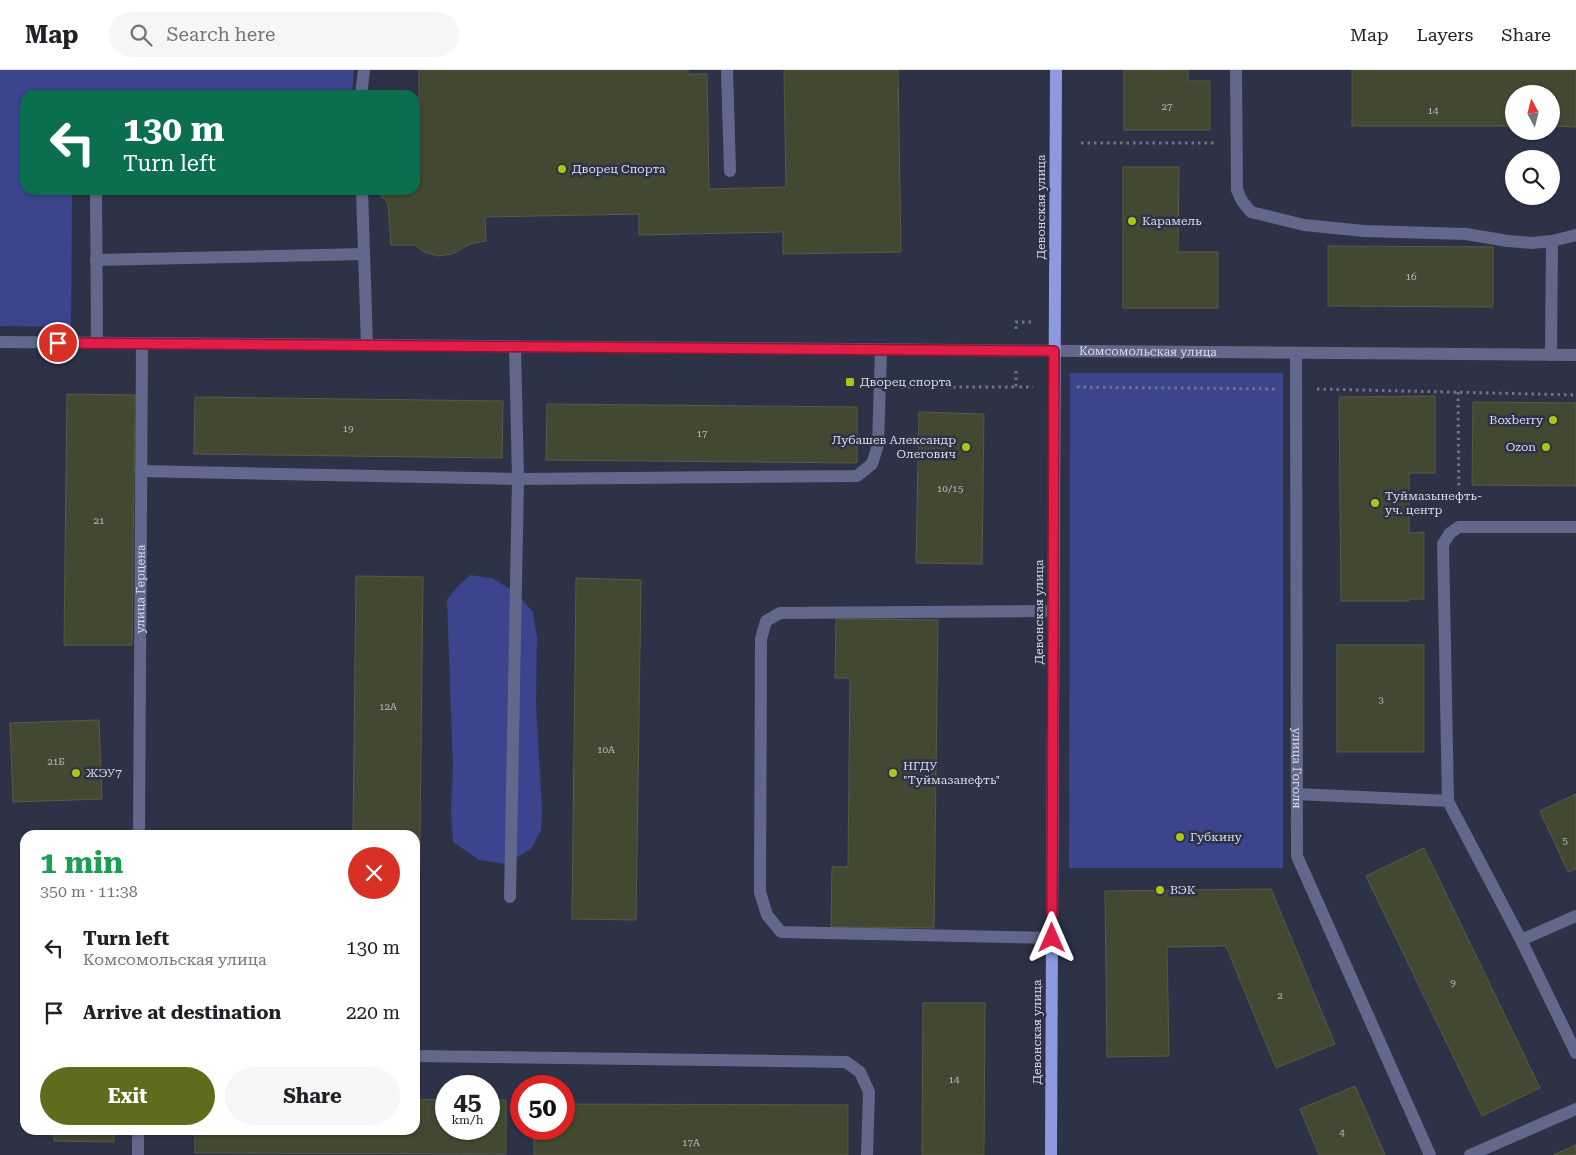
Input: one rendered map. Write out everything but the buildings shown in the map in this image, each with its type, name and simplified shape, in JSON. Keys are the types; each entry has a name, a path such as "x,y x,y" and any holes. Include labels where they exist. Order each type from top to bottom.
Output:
{"main road":[{"name":"Девонская улица","path":"1051,1155 1056,70"}],"street":[{"path":"362,90 364,70"},
{"path":"727,70 730,170"},
{"path":"1236,70 1237,190 1242,201 1251,212 1304,224 1350,230 1466,234 1532,243 1552,241 1576,235"},
{"path":"96,195 97,343"},
{"path":"362,195 367,345"},
{"path":"1551,355 1552,241"},
{"path":"96,260 364,254"},
{"name":"Комсомольская улица","path":"0,342 1576,355"},
{"name":"улица Герцена","path":"139,830 142,344"},
{"path":"510,896 518,480 515,346"},
{"path":"141,471 518,480 857,476 872,464 878,444 881,350"},
{"name":"улица Гоголя","path":"1296,353 1297,856 1430,1155"},
{"path":"1576,527 1459,527 1450,533 1443,544 1448,801 1521,940 1576,1053"},
{"path":"1052,938 781,932 767,915 760,892 760,872 761,639 766,621 780,614 1053,611"},
{"path":"1297,794 1448,801"},
{"path":"1521,940 1576,916"},
{"path":"420,1056 846,1062 860,1072 869,1092 867,1155"},
{"path":"1470,1155 1576,1108"},
{"path":"138,1135 138,1155"}],"path":[{"path":"1081,144 1236,142"},
{"path":"1016,387 1016,322 1054,322"},
{"path":"880,387 1296,389 1576,395"},
{"path":"1458,392 1459,527"}],"shaded area":[{"path":"0,70 354,70 352,90 20,90 20,195 72,195 71,327 0,326"},
{"path":"1070,373 1283,373 1283,868 1069,868"},
{"path":"470,575 492,578 515,592 533,612 537,638 536,703 542,810 541,830 531,849 506,864 479,860 453,842 451,812 453,768 447,600"}],"place":[{"name":"Дворец Спорта","path":"562,169"},
{"name":"Карамель","path":"1132,221"},
{"name":"Дворец спорта","path":"850,382"},
{"name":"Boxberry","path":"1553,420"},
{"name":"Лубашев Александр Олегович","path":"966,447"},
{"name":"Ozon","path":"1546,447"},
{"name":"Туймазынефть- уч. центр","path":"1375,503"},
{"name":"ЖЭУ7","path":"76,773"},
{"name":"НГДУ \"Туймазанефть\"","path":"893,773"},
{"name":"Губкину","path":"1180,837"},
{"name":"ВЭК","path":"1160,890"}],"route":[{"path":"58,343 1054,351 1052,938"}]}
